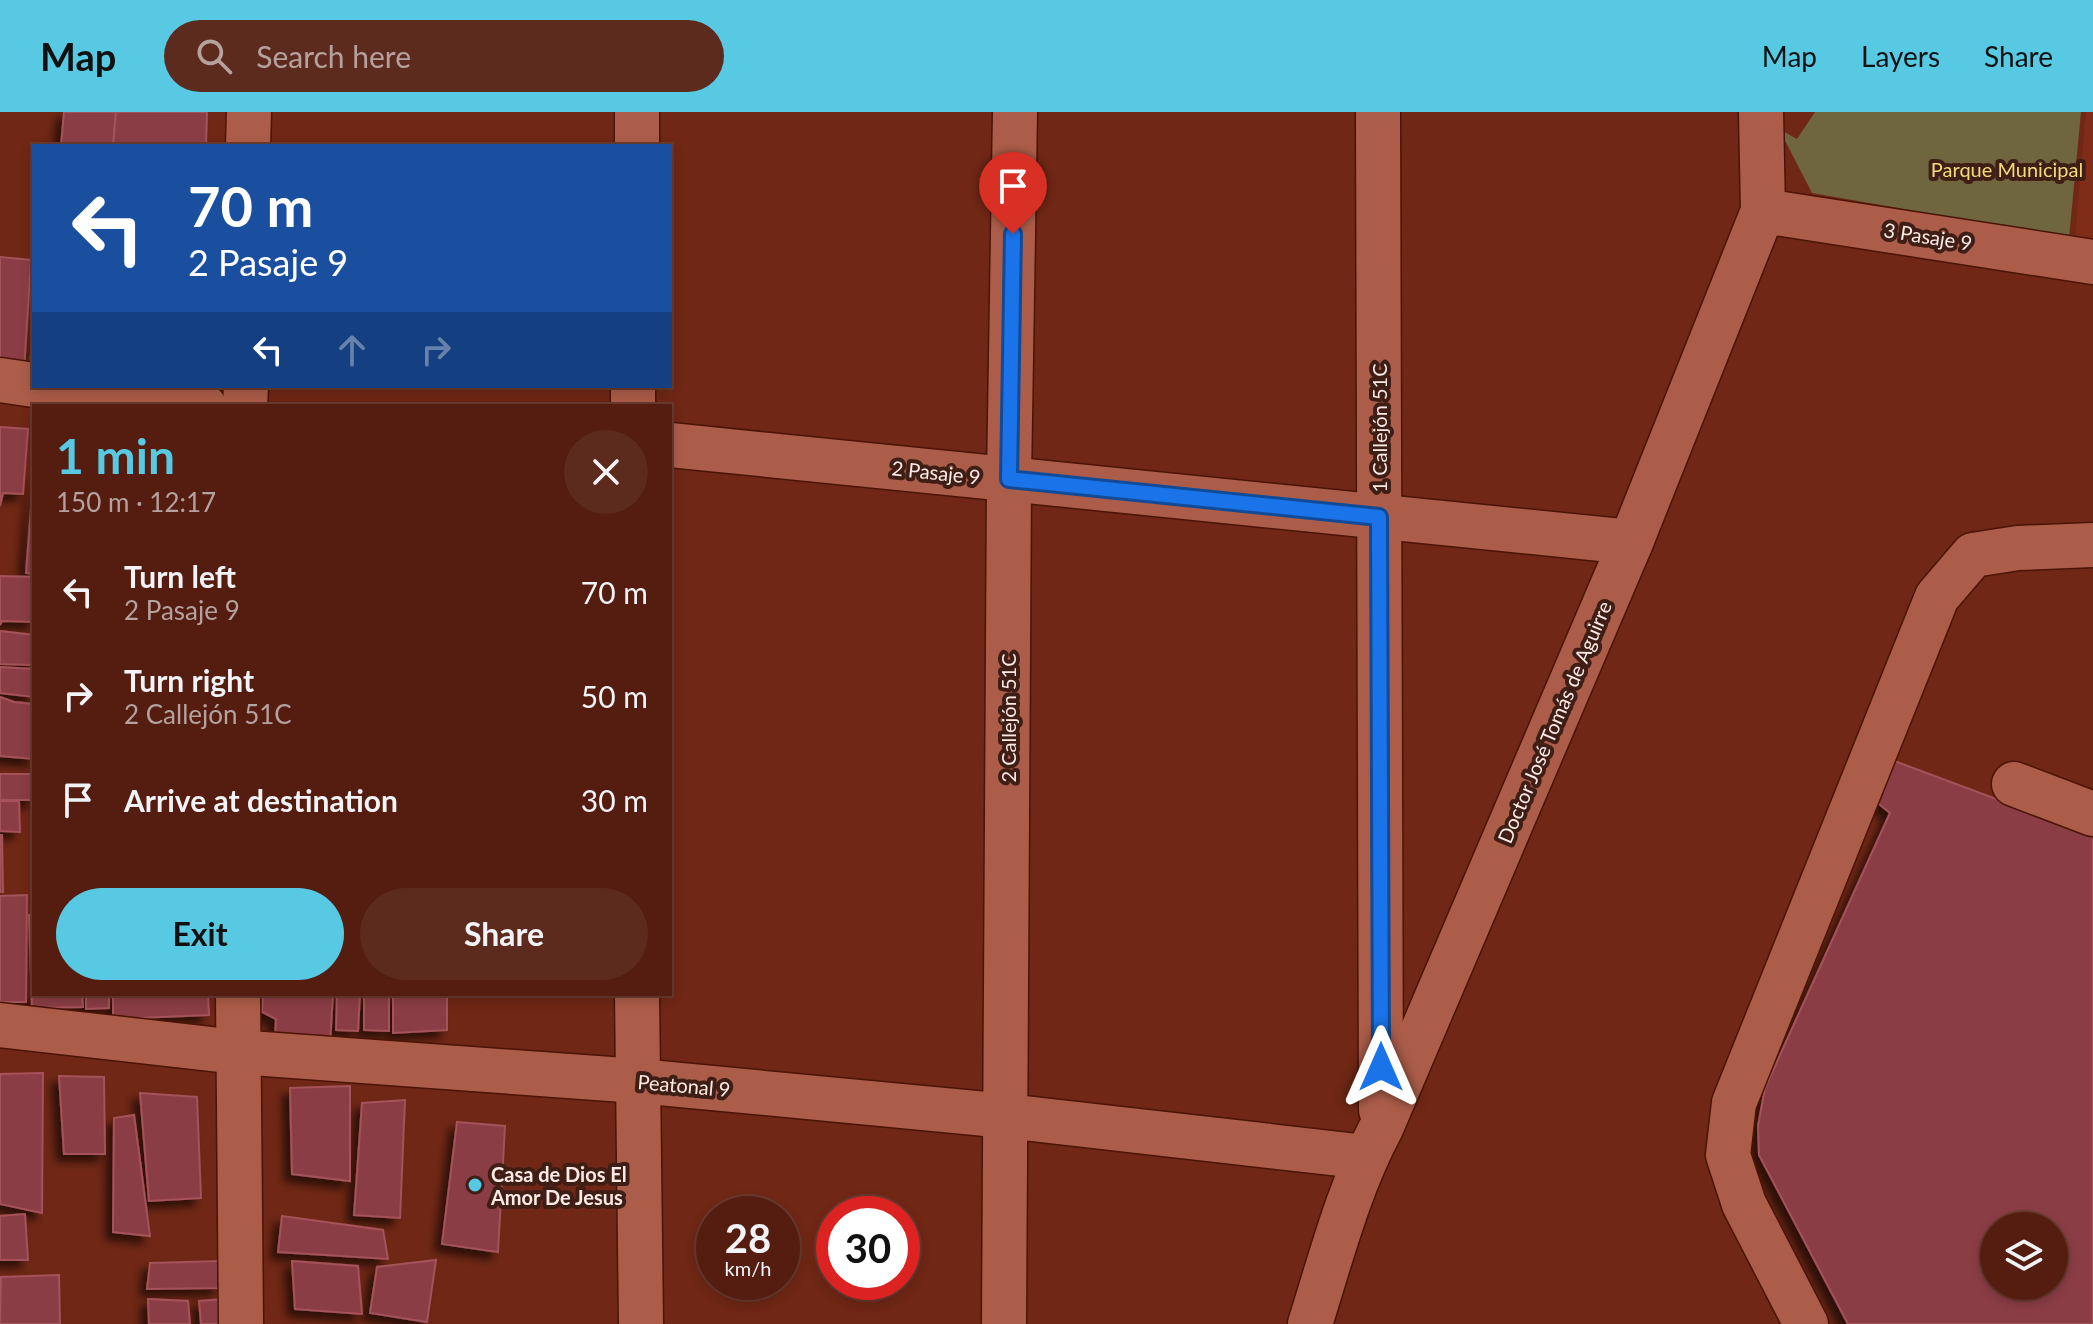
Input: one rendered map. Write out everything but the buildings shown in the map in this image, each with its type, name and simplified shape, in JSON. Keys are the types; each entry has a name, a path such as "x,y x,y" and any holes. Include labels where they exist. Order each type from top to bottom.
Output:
{"street":[{"path":"248,144 249,112"},
{"path":"637,112 637,144"},
{"name":"2 Callejón 51C","path":"1004,1324 1009,479 1015,112"},
{"name":"1 Callejón 51C","path":"1374,1142 1379,517 1378,112"},
{"name":"Doctor José Tomás de Aguirre","path":"1310,1324 1347,1204 1631,542 1763,211 1761,112"},
{"name":"3 Pasaje 9","path":"1763,211 2093,262"},
{"path":"0,380 32,385"},
{"path":"62,388 188,404"},
{"name":"2 Pasaje 9","path":"672,445 1631,542"},
{"path":"1806,1324 1744,1204 1728,1155 1734,1103 1937,597 1973,555 2018,548 2093,545"},
{"path":"2014,784 2093,814"},
{"path":"238,996 241,1324"},
{"path":"637,996 641,1324"},
{"name":"Peatonal 9","path":"0,1025 237,1052 638,1081 1007,1116 1374,1142"}],"shaded area":[{"path":"2086,112 2093,112 2093,242 2075,239"}],"green space":[{"name":"Parque Municipal","path":"1815,112 2081,112 2069,238 1812,193 1779,129 1797,139"}],"place":[{"name":"Casa de Dios El Amor De Jesus","path":"475,1185"}],"route":[{"path":"1013,234 1009,479 1379,517 1381,1067"}]}
